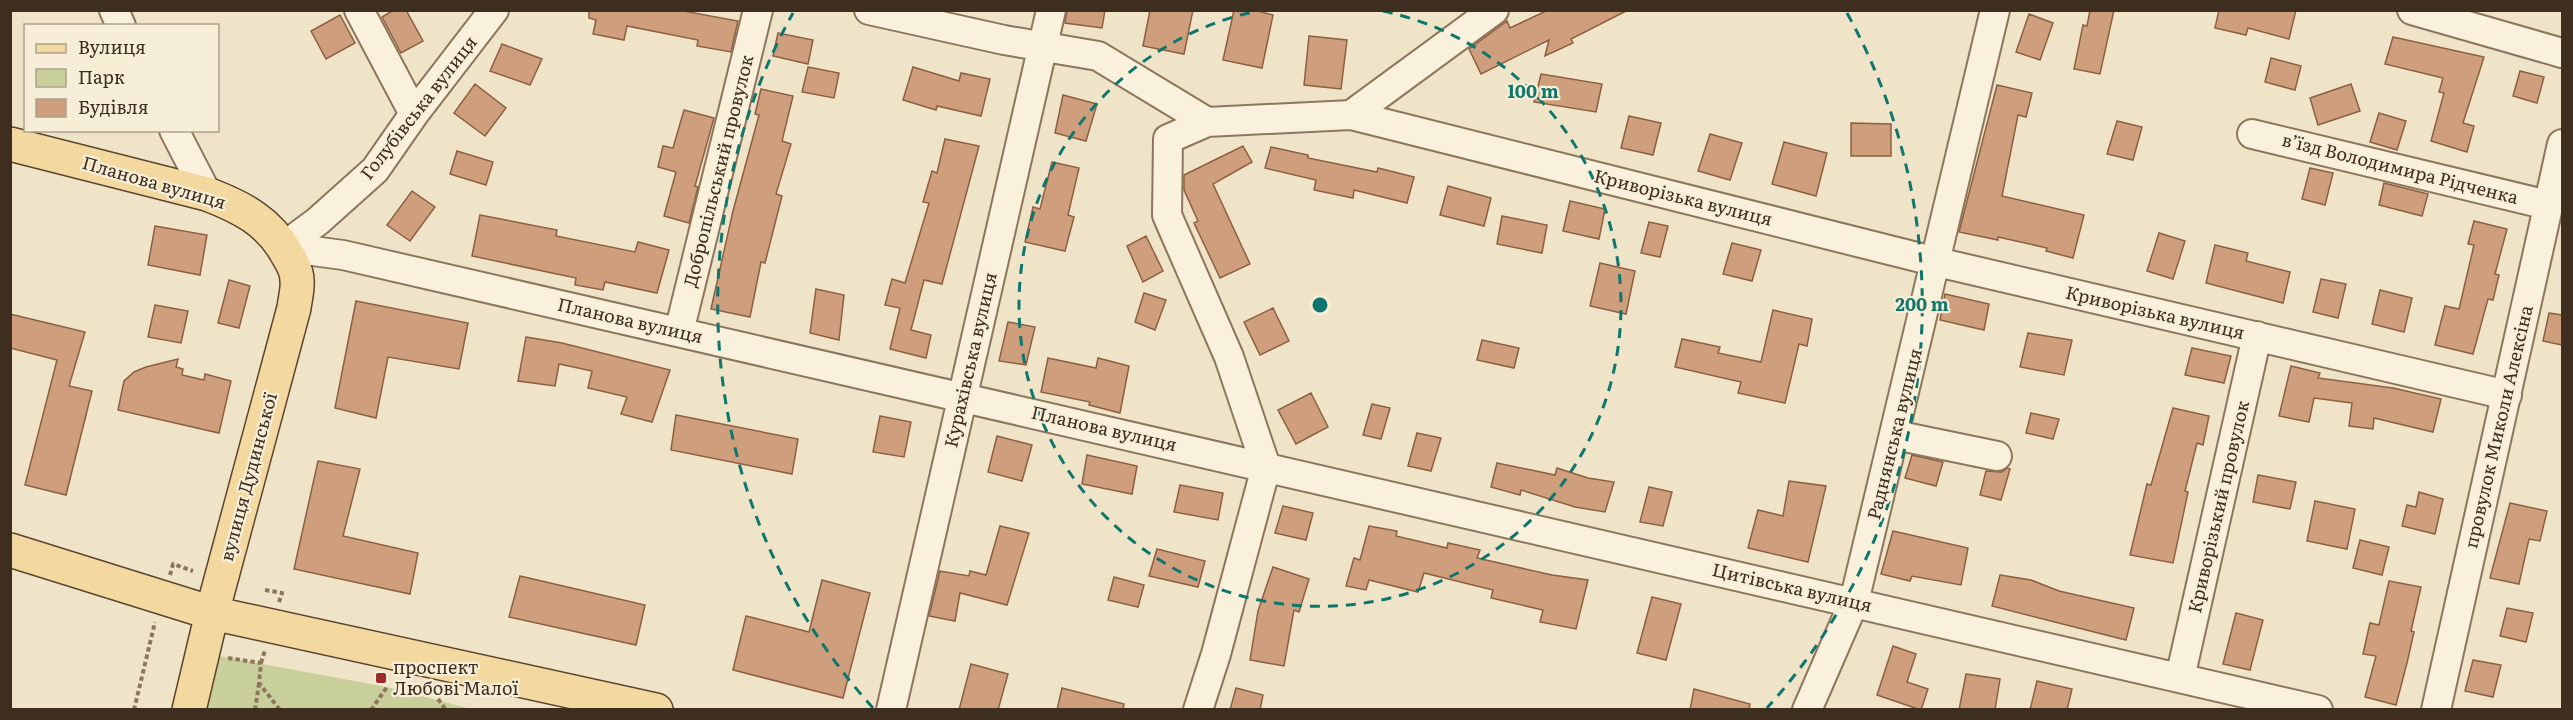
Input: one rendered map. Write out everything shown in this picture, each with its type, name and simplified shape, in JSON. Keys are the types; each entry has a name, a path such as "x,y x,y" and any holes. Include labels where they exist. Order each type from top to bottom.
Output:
{"main road":[{"name":"Планова вулиця","path":"10,144 207,194 244,209 259,219 283,247"},
{"name":"вулиця Дудинської","path":"189,710 212,613 294,308 298,280 293,264 283,247"},
{"path":"10,550 212,613 656,710"}],"street":[{"path":"114,10 120,24"},
{"path":"359,10 414,114"},
{"name":"Голубівська вулиця","path":"283,247 318,221 375,170 414,114 494,10"},
{"name":"Добропільський провулок","path":"679,332 758,10"},
{"path":"869,10 1043,47 1098,56 1207,122"},
{"name":"Курахівська вулиця","path":"891,710 1051,10"},
{"path":"1351,115 1494,10"},
{"name":"Раднянська вулиця","path":"1807,710 1854,603 1937,262 1995,10"},
{"path":"2412,10 2562,54"},
{"name":"Криворізька вулиця","path":"1207,122 1351,115 1937,262 2507,395"},
{"path":"1198,710 1216,654 1266,467 1229,357 1167,214 1168,139 1207,122"},
{"path":"175,132 207,194"},
{"name":"в’їзд Володимира Рідченка","path":"2252,134 2548,205"},
{"name":"провулок Миколи Алексіна","path":"2436,710 2562,144"},
{"name":"Планова вулиця","path":"283,247 343,255 1266,467"},
{"name":"Криворізький провулок","path":"2180,678 2257,336"},
{"path":"1895,435 1997,456"},
{"name":"Цитівська вулиця","path":"1266,467 2318,710"}],"path":[{"path":"170,574 173,564 193,571"},
{"path":"265,590 282,594 279,602"},
{"path":"134,710 150,639"},
{"path":"224,657 261,663 255,710"},
{"path":"259,683 280,710"},
{"path":"371,710 387,687"},
{"path":"438,699 446,710"}],"green space":[{"path":"203,653 387,687 471,709 189,710"}],"building":[{"path":"394,10 406,10 423,41 401,53 382,17"},
{"path":"589,10 678,10 738,21 731,52 697,46 698,40 627,26 624,40 593,34 596,20 589,18"},
{"path":"1067,10 1105,10 1102,28 1065,23"},
{"path":"1150,10 1193,10 1184,54 1143,46"},
{"path":"1234,10 1254,10 1273,15 1262,68 1223,60"},
{"path":"1548,10 1628,10 1571,39 1573,43 1545,56 1549,40 1481,74 1469,49 1507,21 1510,28"},
{"path":"2090,10 2114,10 2100,74 2074,69 2083,25 2087,26"},
{"path":"2219,10 2296,10 2289,39 2248,28 2246,35 2215,28"},
{"path":"2029,14 2053,23 2040,60 2016,52"},
{"path":"340,15 355,43 326,59 311,31"},
{"path":"778,33 813,40 808,64 773,56"},
{"path":"1309,36 1347,40 1341,89 1304,85"},
{"path":"2393,37 2484,57 2463,123 2474,126 2467,152 2431,141 2444,93 2439,92 2443,78 2385,64"},
{"path":"502,44 542,59 530,85 490,71"},
{"path":"2271,58 2301,66 2295,90 2265,82"},
{"path":"808,67 839,73 834,98 802,92"},
{"path":"913,67 959,81 961,73 990,79 981,116 937,106 936,110 903,100"},
{"path":"2520,71 2544,77 2537,103 2513,96"},
{"path":"1541,74 1602,84 1596,112 1534,102"},
{"path":"475,84 506,108 485,136 454,113"},
{"path":"2351,84 2360,111 2318,125 2310,98"},
{"path":"1997,85 2032,93 2026,117 2018,115 2002,196 2084,215 2073,258 2046,251 2047,248 1998,237 1998,240 1959,232"},
{"path":"761,89 793,96 782,141 791,144 776,194 782,196 765,263 761,262 750,317 711,309 733,211 759,115 755,114"},
{"path":"1063,95 1097,104 1086,141 1055,133"},
{"path":"684,110 714,118 695,186 698,187 689,223 664,216 676,172 658,167 663,146 673,148"},
{"path":"2379,113 2406,121 2397,150 2370,142"},
{"path":"1629,116 1661,123 1653,155 1621,148"},
{"path":"2117,121 2142,127 2133,160 2107,154"},
{"path":"1851,123 1891,124 1891,156 1851,156"},
{"path":"1710,134 1742,143 1730,180 1698,171"},
{"path":"945,139 979,146 942,284 924,280 911,330 931,335 926,358 890,349 900,308 885,305 892,279 905,283 929,203 923,202 932,171 937,173"},
{"path":"1784,142 1827,153 1816,196 1772,184"},
{"path":"1243,146 1252,162 1213,184 1250,264 1220,278 1194,223 1198,221 1184,190 1184,175"},
{"path":"1271,147 1308,155 1308,158 1377,172 1378,168 1414,177 1407,203 1354,190 1353,198 1314,190 1316,180 1265,168"},
{"path":"457,151 493,162 486,185 450,174"},
{"path":"1052,162 1079,168 1068,215 1074,217 1065,251 1025,242 1033,207 1040,209"},
{"path":"2310,168 2333,173 2325,205 2302,199"},
{"path":"2384,183 2428,194 2422,216 2379,205"},
{"path":"1448,186 1491,198 1484,226 1440,215"},
{"path":"412,191 435,207 410,241 387,225"},
{"path":"1570,201 1605,209 1599,239 1563,231"},
{"path":"480,215 557,230 556,236 635,252 638,242 669,250 657,293 605,282 603,290 575,285 576,278 472,256"},
{"path":"1502,216 1547,225 1542,253 1497,244"},
{"path":"2474,221 2507,229 2495,274 2499,275 2493,300 2488,299 2473,354 2435,345 2445,306 2459,309 2474,245 2468,244"},
{"path":"1649,222 1668,226 1660,257 1641,253"},
{"path":"155,226 207,235 200,275 148,265"},
{"path":"2159,233 2185,241 2173,279 2147,271"},
{"path":"1146,236 1163,271 1143,282 1127,246"},
{"path":"1732,243 1761,250 1752,281 1723,274"},
{"path":"2215,245 2248,253 2246,261 2290,272 2283,303 2206,283"},
{"path":"1600,263 1635,271 1626,314 1590,306"},
{"path":"2321,279 2346,284 2338,318 2313,312"},
{"path":"229,280 250,286 239,328 218,323"},
{"path":"816,289 844,295 839,340 810,333"},
{"path":"2380,290 2412,298 2404,332 2372,324"},
{"path":"1144,293 1166,300 1155,330 1135,322"},
{"path":"1945,294 1989,304 1984,330 1940,320"},
{"path":"356,301 468,323 459,369 388,357 376,418 335,408"},
{"path":"155,305 188,311 181,343 148,337"},
{"path":"1273,308 1289,341 1260,355 1244,322"},
{"path":"1773,310 1812,319 1807,346 1799,344 1785,403 1738,393 1741,382 1675,367 1682,339 1720,347 1718,353 1761,362"},
{"path":"2549,313 2562,315 2562,345 2543,341"},
{"path":"10,314 85,332 69,386 92,391 66,495 25,485 57,360 10,348"},
{"path":"1008,322 1035,327 1026,365 999,361"},
{"path":"2028,333 2072,340 2064,375 2020,367"},
{"path":"526,337 562,343 670,370 652,422 621,414 627,397 588,388 592,371 559,364 555,386 518,381"},
{"path":"1482,340 1519,348 1514,368 1477,360"},
{"path":"2192,348 2231,356 2224,383 2185,375"},
{"path":"1048,358 1096,368 1098,358 1129,366 1120,413 1089,405 1090,402 1041,392"},
{"path":"178,359 176,367 183,369 182,375 204,380 205,374 231,381 219,433 118,410 124,381 134,372"},
{"path":"2291,366 2320,373 2318,378 2393,388 2441,399 2433,432 2374,418 2373,429 2349,426 2352,403 2314,398 2309,422 2279,416"},
{"path":"1311,393 1328,427 1296,444 1278,410"},
{"path":"1372,404 1390,408 1381,439 1363,435"},
{"path":"2173,408 2209,416 2203,445 2197,443 2185,491 2188,492 2173,563 2130,555 2147,484 2151,485"},
{"path":"2031,413 2059,419 2053,439 2026,433"},
{"path":"676,415 798,439 792,474 671,450"},
{"path":"880,416 911,422 904,457 873,452"},
{"path":"1417,433 1441,438 1431,471 1408,466"},
{"path":"997,436 1032,445 1022,481 988,472"},
{"path":"1087,455 1137,466 1132,494 1082,484"},
{"path":"1912,455 1943,462 1936,486 1905,478"},
{"path":"318,461 360,469 343,536 418,553 410,594 294,569"},
{"path":"1497,463 1555,475 1557,468 1588,478 1614,482 1605,512 1575,507 1521,490 1520,495 1491,487"},
{"path":"2007,468 2010,469 2001,500 1980,495 1986,471 2002,472"},
{"path":"2258,475 2296,482 2290,509 2253,502"},
{"path":"1789,481 1826,486 1808,562 1748,548 1758,510 1783,516"},
{"path":"1180,485 1223,493 1218,520 1174,512"},
{"path":"1649,487 1672,492 1663,526 1640,522"},
{"path":"2419,492 2443,499 2435,534 2402,526 2407,505 2416,507"},
{"path":"2315,501 2355,509 2347,549 2307,541"},
{"path":"2510,503 2547,511 2540,541 2529,539 2519,584 2490,578"},
{"path":"1283,506 1313,513 1306,540 1275,533"},
{"path":"1000,526 1029,533 1007,605 960,593 955,621 929,616 940,571 969,576 970,571 986,575"},
{"path":"1369,526 1397,531 1396,536 1447,548 1448,543 1480,550 1477,558 1552,575 1588,580 1576,629 1540,622 1543,610 1491,598 1493,590 1424,573 1418,592 1369,580 1366,590 1346,586 1354,558 1360,560"},
{"path":"1893,531 1968,548 1961,585 1912,576 1910,581 1881,574"},
{"path":"2360,540 2389,547 2382,575 2353,568"},
{"path":"1157,549 1205,561 1198,587 1149,576"},
{"path":"1273,567 1309,579 1299,612 1294,610 1284,666 1250,660 1258,611"},
{"path":"2000,575 2031,580 2059,591 2134,608 2126,640 1992,606"},
{"path":"520,576 645,605 636,645 509,617"},
{"path":"1114,577 1144,585 1138,607 1108,600"},
{"path":"822,580 870,593 843,698 733,670 746,616 809,632"},
{"path":"2389,581 2421,587 2411,631 2414,632 2396,705 2365,697 2376,656 2363,654 2370,623 2379,625"},
{"path":"1652,597 1681,604 1666,660 1637,653"},
{"path":"2507,608 2533,613 2526,642 2500,636"},
{"path":"2236,613 2263,620 2250,670 2223,664"},
{"path":"1893,646 1916,654 1907,682 1928,689 1921,710 1877,695"},
{"path":"2473,660 2501,665 2493,697 2465,691"},
{"path":"971,664 1008,674 998,710 959,710"},
{"path":"1966,674 2000,679 1995,710 1959,710"},
{"path":"2037,681 2072,689 2067,710 2030,710"},
{"path":"1062,688 1124,704 1123,710 1057,710"},
{"path":"1236,688 1263,695 1260,710 1230,710"},
{"path":"1694,689 1750,704 1749,710 1690,710"}],"place":[{"name":"проспект Любові Малої","path":"381,678"}]}
